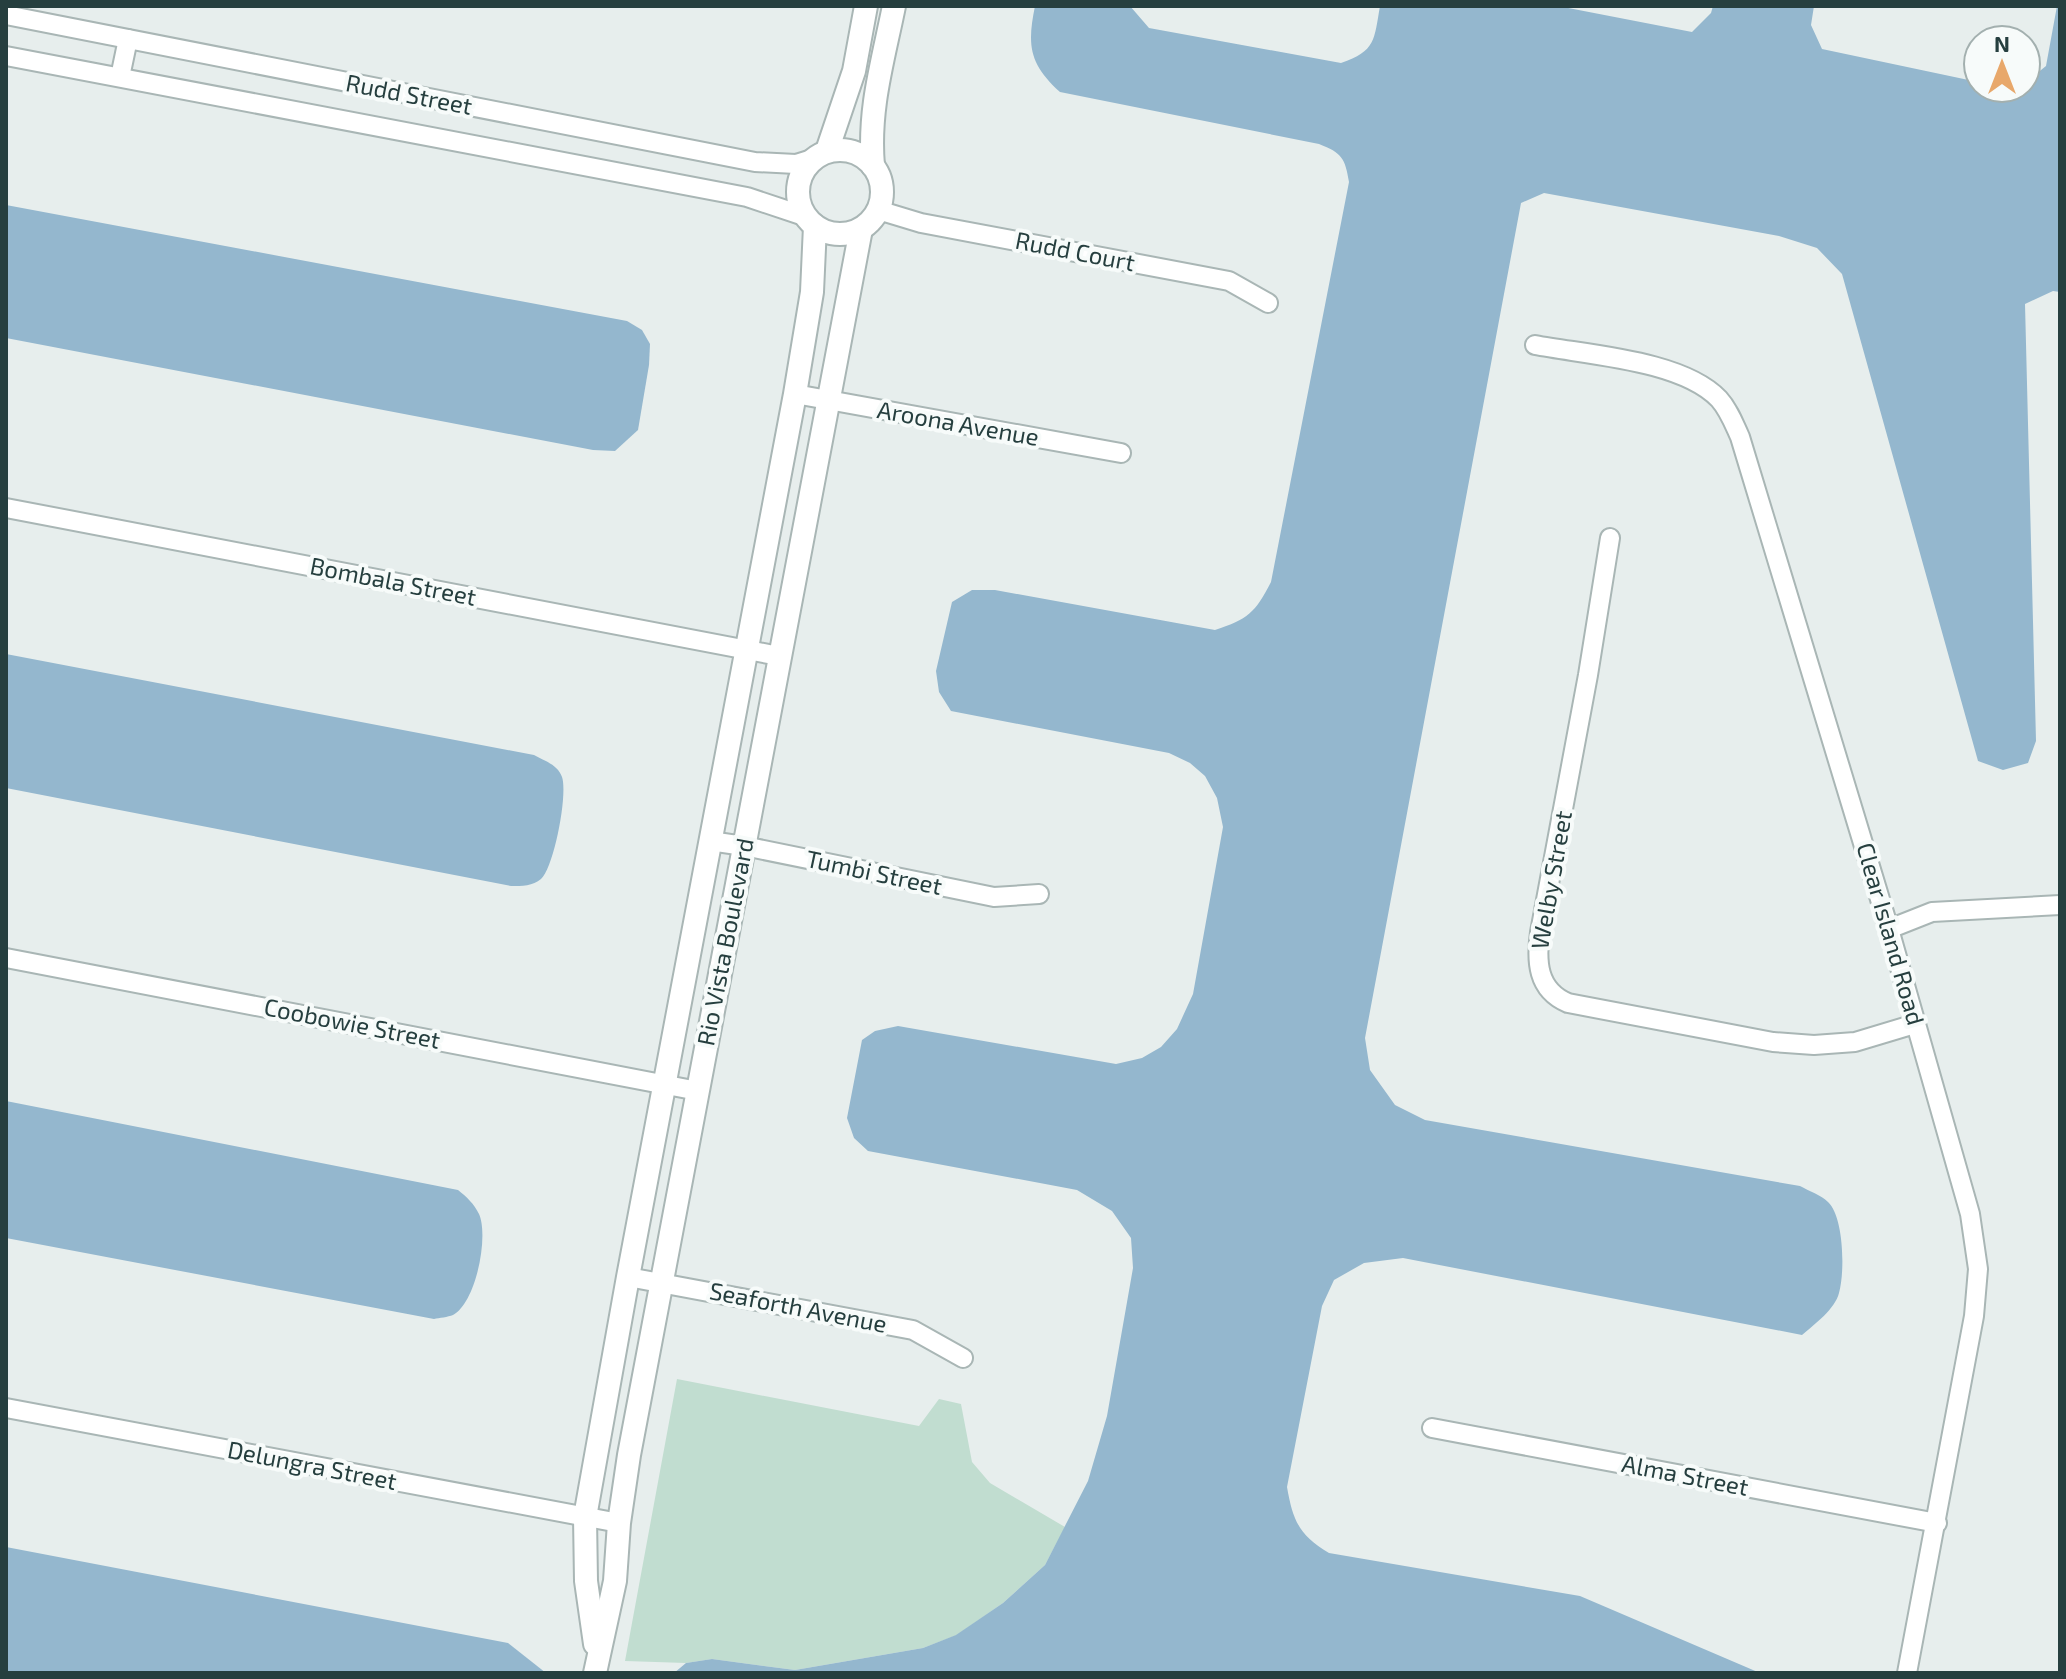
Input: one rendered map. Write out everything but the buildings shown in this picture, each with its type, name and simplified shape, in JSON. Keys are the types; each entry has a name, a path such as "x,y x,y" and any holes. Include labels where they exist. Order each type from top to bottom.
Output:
{"street":[{"path":"866,6 854,71 819,155 802,172 798,186 799,201 810,221 828,232 845,233 861,229 878,210 882,198 881,184 873,166 871,113 894,6"},
{"name":"Rudd Street","path":"6,15 128,39 365,105 764,200 810,221"},
{"path":"120,77 128,39"},
{"name":"Rudd Street","path":"6,56 120,77 365,105 755,162 796,164 819,155"},
{"path":"819,155 844,150 861,156 873,166"},
{"name":"Rudd Court","path":"878,210 921,223 1229,281 1268,303"},
{"name":"Rio Vista Boulevard","path":"596,1664 586,1581 585,1517 795,394 812,292 810,221"},
{"name":"Rio Vista Boulevard","path":"596,1664 615,1581 619,1523 629,1455 861,229"},
{"name":"Clear Island Road","path":"1535,345 1672,372 1702,386 1718,399 1731,416 1805,648 1970,1214 1978,1269 1974,1316 1907,1673"},
{"name":"Aroona Avenue","path":"795,394 1121,453"},
{"name":"Bombala Street","path":"6,508 779,656"},
{"name":"Welby Street","path":"1610,538 1540,932 1539,969 1549,991 1568,1003 1773,1042 1814,1045 1843,1043 1915,1024"},
{"name":"Tumbi Street","path":"710,841 994,897 1039,894"},
{"path":"1889,929 1932,912 2060,905"},
{"name":"Coobowie Street","path":"6,958 698,1091"},
{"name":"Seaforth Avenue","path":"628,1277 913,1330 963,1358"},
{"name":"Delungra Street","path":"6,1408 619,1523"},
{"name":"Alma Street","path":"1432,1428 1937,1523"}],"green space":[{"path":"677,1379 919,1426 939,1399 961,1404 972,1462 990,1483 1065,1527 1045,1565 1003,1603 957,1635 923,1648 795,1670 712,1659 686,1663 625,1661"}],"water":[{"path":"1035,6 1130,6 1149,28 1341,63 1367,49 1376,28 1380,6 1558,6 1692,32 1711,13 1713,6 1814,6 1811,25 1822,49 1962,79 1962,104 2042,104 2042,69 2046,66 2057,6 2060,6 2060,292 2053,291 2025,304 2036,741 2028,763 2003,770 1978,761 1842,274 1817,248 1779,236 1544,193 1521,203 1365,1038 1370,1070 1395,1105 1425,1120 1800,1186 1815,1193 1828,1202 1837,1220 1842,1245 1841,1284 1833,1305 1802,1335 1403,1258 1364,1263 1334,1280 1322,1306 1287,1487 1299,1526 1329,1553 1580,1596 1760,1673 674,1673 686,1663 712,1659 795,1670 923,1648 956,1635 1003,1603 1045,1565 1088,1481 1107,1416 1133,1268 1131,1238 1112,1211 1077,1190 868,1151 854,1138 847,1118 862,1040 875,1031 898,1026 1116,1064 1142,1058 1161,1047 1177,1029 1193,994 1223,827 1217,798 1205,776 1190,763 1169,753 951,711 939,692 936,671 952,602 972,590 995,590 1215,630 1243,618 1255,608 1271,582 1349,182 1341,157 1319,144 1060,92 1036,63 1031,32"},
{"path":"6,205 627,321 642,330 650,344 638,430 615,451 593,450 6,338"},
{"path":"6,654 534,755 554,766 562,777 561,814 551,860 538,881 511,886 6,788"},
{"path":"6,1101 458,1190 475,1207 482,1224 481,1252 474,1284 461,1308 453,1315 434,1319 6,1238"},
{"path":"6,1547 508,1643 546,1673 6,1673"}]}
